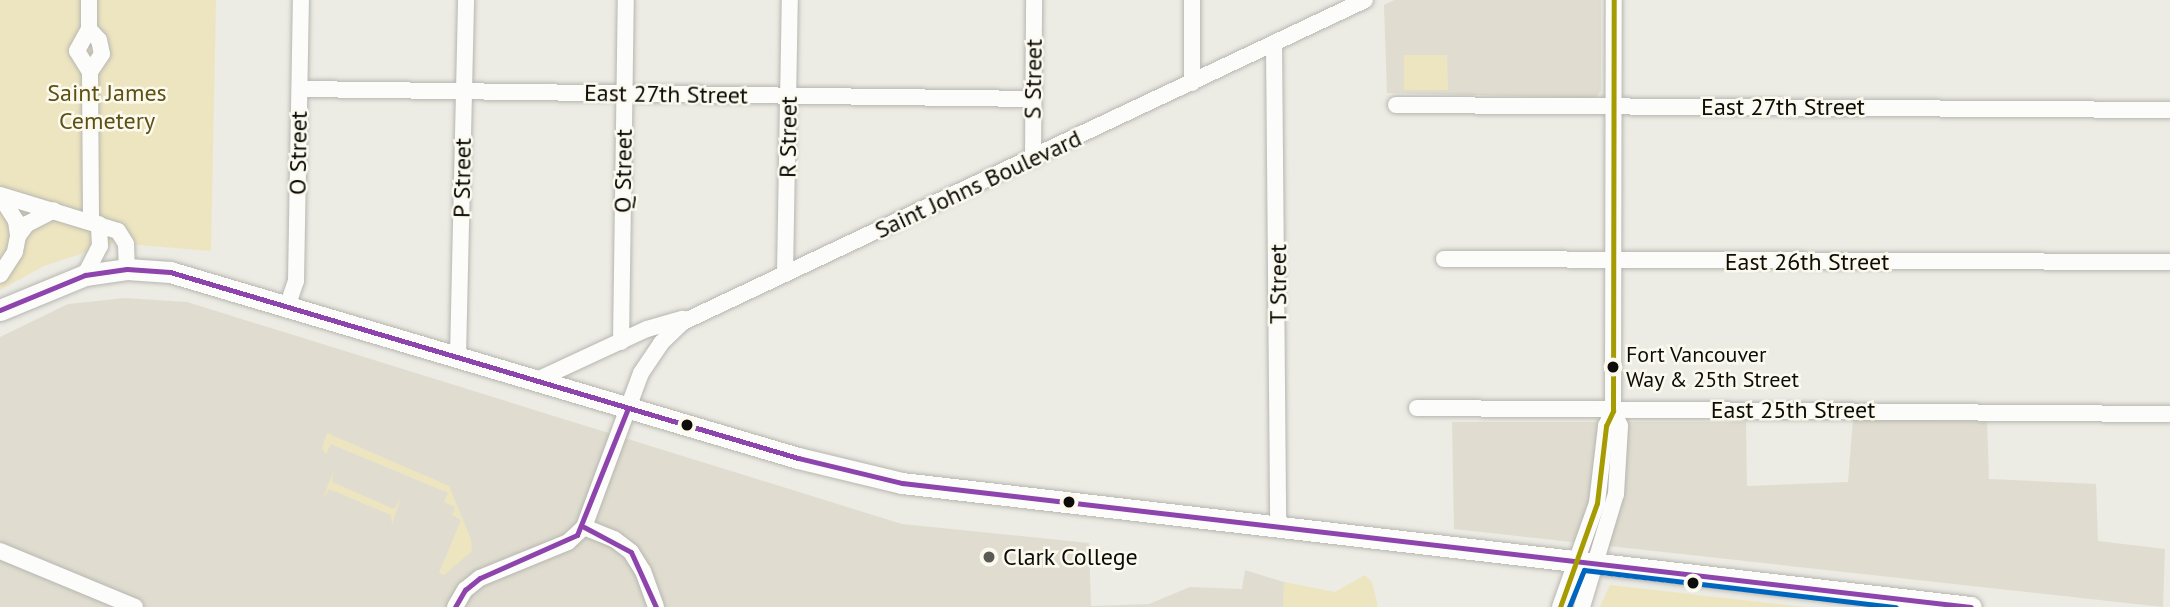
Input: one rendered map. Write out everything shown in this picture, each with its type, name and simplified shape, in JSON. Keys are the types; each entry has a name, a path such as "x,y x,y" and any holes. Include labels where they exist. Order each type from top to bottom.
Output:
{"main road":[{"path":"0,310 85,275 127,269 184,274 628,408 902,483 1971,607"}],"street":[{"path":"85,275 100,246 95,223 89,72 77,51 89,29 89,0"},
{"name":"O Street","path":"288,304 296,281 301,0"},
{"name":"P Street","path":"458,356 466,0"},
{"name":"Q Street","path":"621,342 626,0"},
{"name":"R Street","path":"786,274 790,0"},
{"name":"S Street","path":"1033,158 1034,0"},
{"path":"1192,0 1192,83"},
{"path":"1582,607 1600,489 1606,426 1613,411 1614,0"},
{"name":"Saint Johns Boulevard","path":"584,527 628,408 655,349 695,316 1192,83 1355,2"},
{"path":"89,29 99,40 102,54 89,72"},
{"name":"T Street","path":"1274,43 1278,59 1278,525"},
{"name":"East 27th Street","path":"300,89 1032,99"},
{"name":"East 27th Street","path":"1396,105 2170,110"},
{"path":"0,195 95,223 121,234 127,269"},
{"path":"0,195 16,221 18,236 15,252 0,275"},
{"path":"18,236 39,215 54,210"},
{"name":"East 26th Street","path":"1444,259 2170,262"},
{"path":"537,380 621,342 695,316"},
{"name":"East 25th Street","path":"1417,408 2170,414"},
{"path":"454,607 480,578 568,542 584,527 614,539 631,552 643,571 656,607"},
{"path":"0,551 135,607"},
{"path":"1560,607 1587,562"}],"shaded area":[{"path":"1394,0 1601,0 1601,91 1595,98 1387,93 1384,5"},
{"path":"125,298 187,302 902,524 1089,543 1091,606 1149,604 1190,587 1242,589 1245,570 1364,607 0,607 0,337 68,304"},
{"path":"1853,419 1987,421 1989,479 2096,484 2098,541 2165,549 2163,607 1454,529 1452,422 1746,422 1747,486 1848,482"}],"green space":[{"name":"Saint James Cemetery","path":"0,0 216,0 211,251 114,243 44,266 0,290"},
{"path":"1404,55 1447,55 1448,90 1404,90"},
{"path":"327,433 449,486 471,539 472,551 444,575 439,573 461,520 452,515 455,507 444,502 448,493 331,444 326,454 322,448"},
{"path":"333,472 332,482 394,509 400,500 392,525 391,515 329,489 323,498"},
{"path":"1365,575 1372,582 1378,607 1283,607 1284,582 1335,592"},
{"path":"1610,585 1805,607 1600,607"}],"transit line":[{"path":"1560,607 1597,503 1606,426 1613,411 1614,0"},
{"path":"0,310 85,275 127,269 170,272 798,458 902,483 1971,607"},
{"path":"455,607 465,590 480,578 577,535 628,408"},
{"path":"584,527 631,552 656,607"},
{"path":"1569,607 1584,570 1896,607"}],"place":[{"name":"Fort Vancouver Way & 25th Street","path":"1613,367"},
{"name":"Clark College","path":"989,557"}]}
